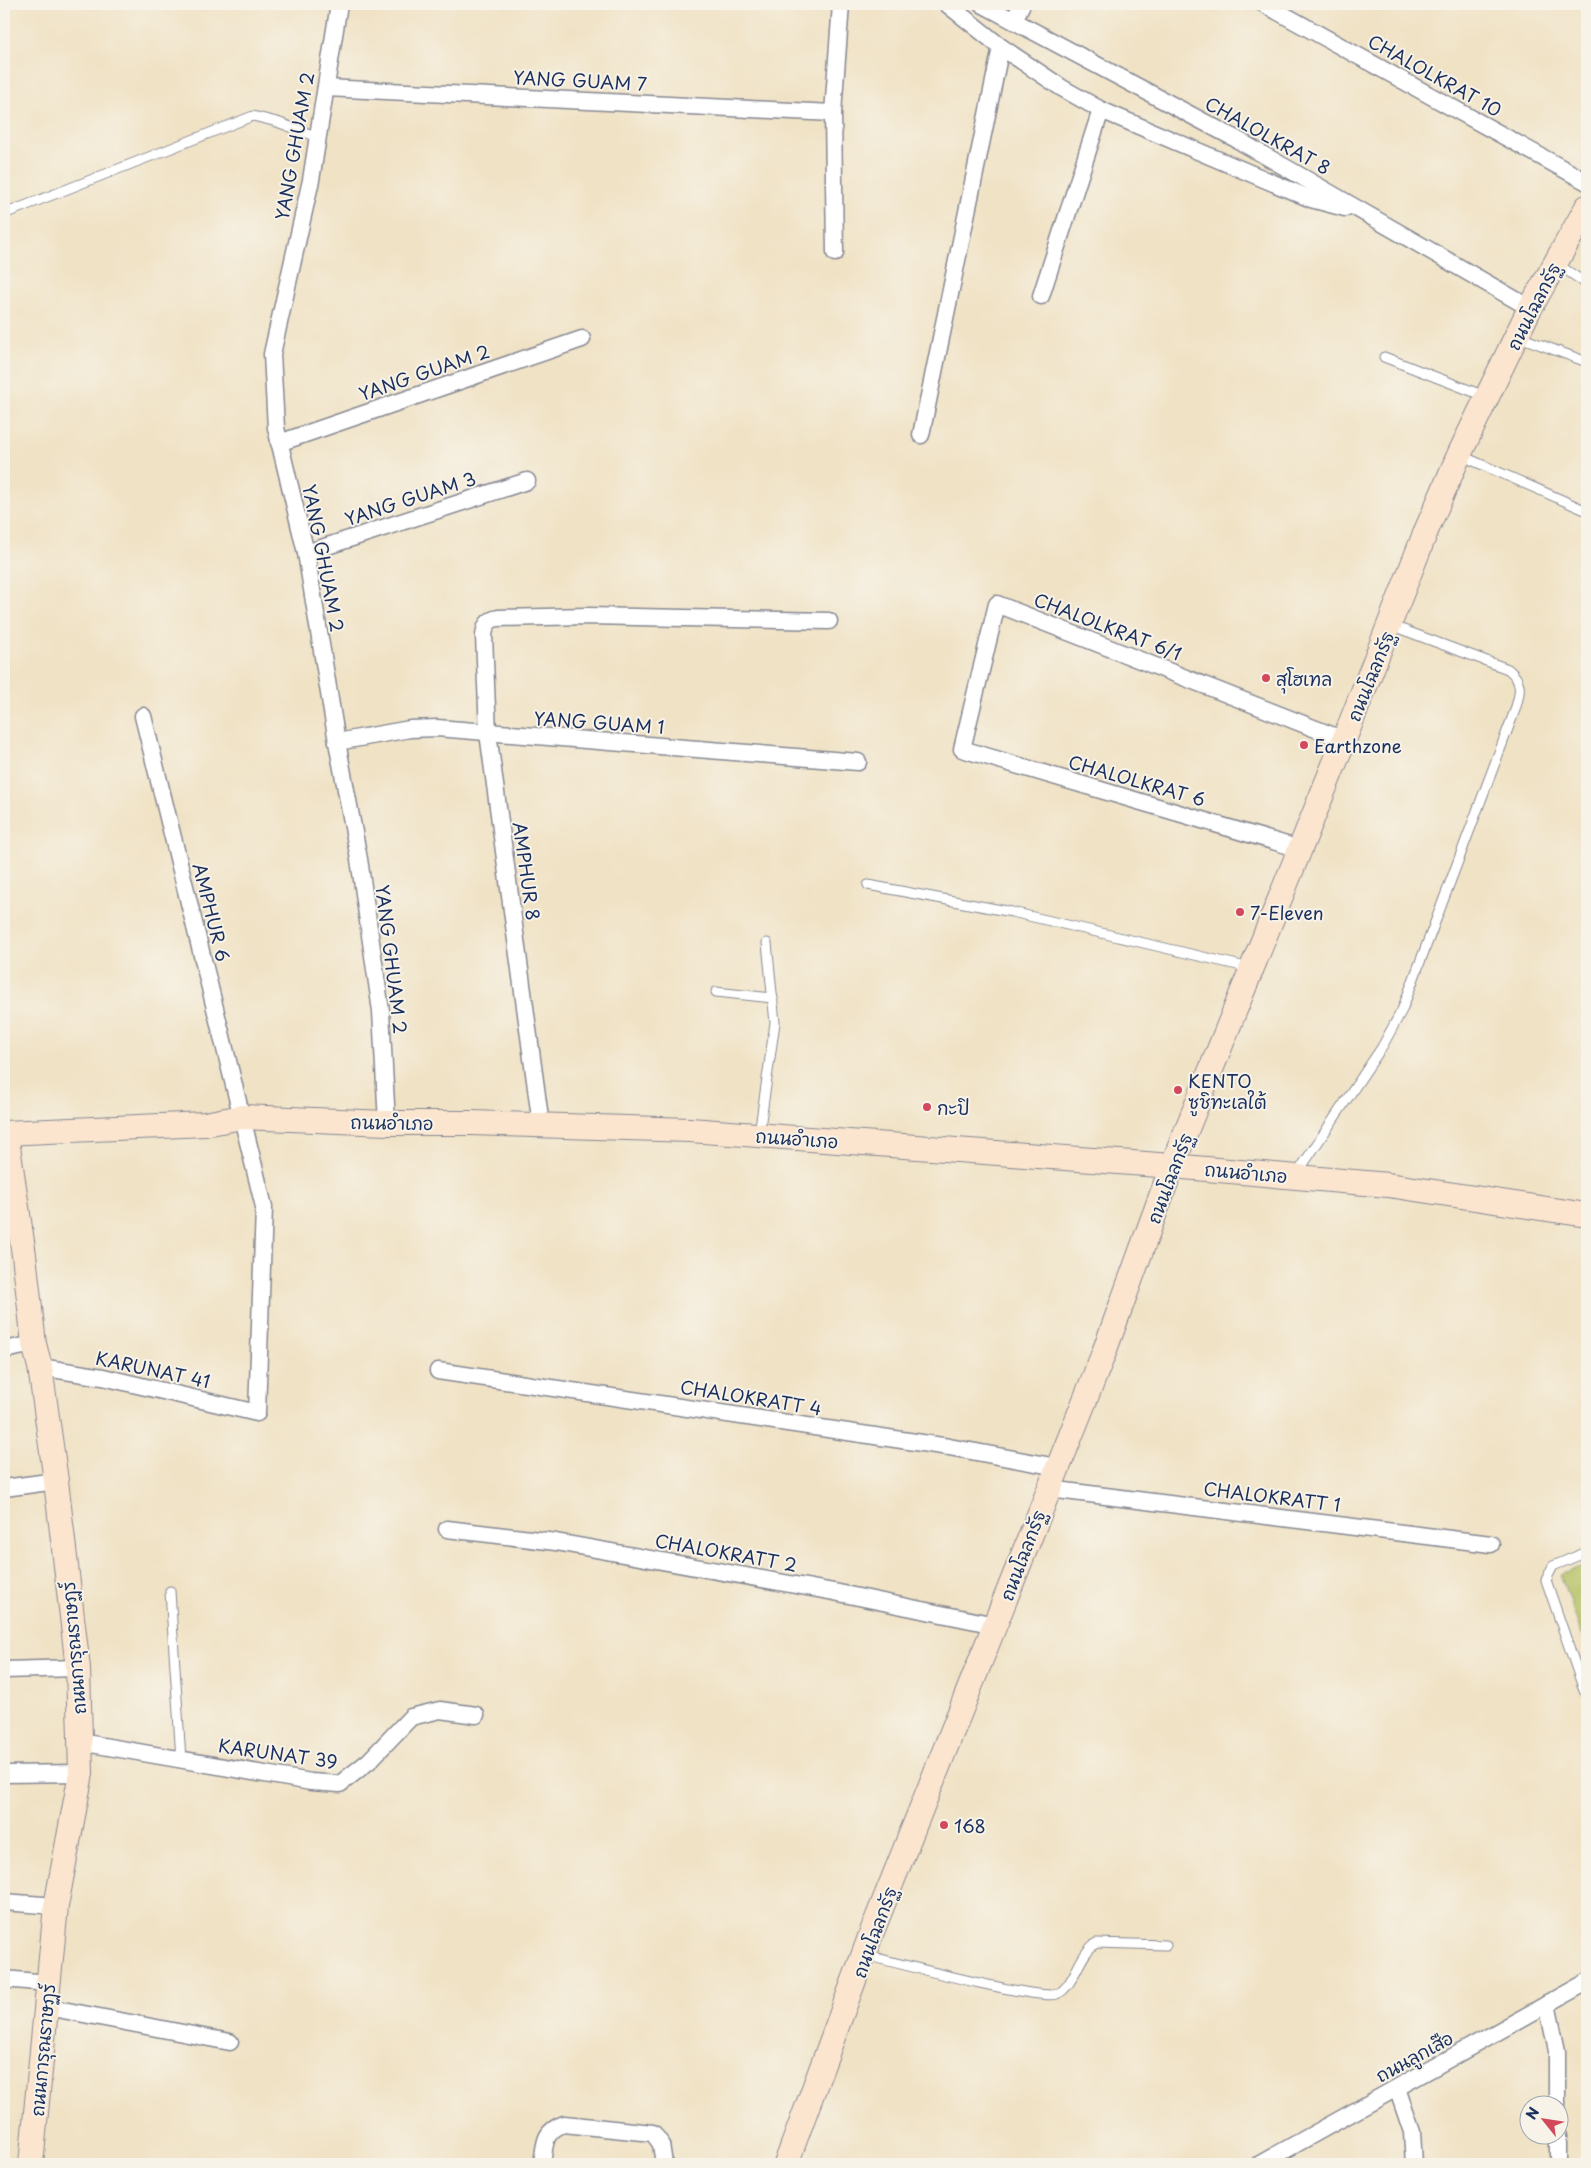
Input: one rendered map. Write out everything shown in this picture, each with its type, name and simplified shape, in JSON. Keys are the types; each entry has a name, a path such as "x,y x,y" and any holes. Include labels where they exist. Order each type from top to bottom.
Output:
{"street":[{"name":"YANG GHUAM 2","path":"339,4 311,180 272,354 276,428 306,553 337,742 359,859 381,1011 388,1124"},
{"path":"835,253 833,113 841,4"},
{"path":"947,4 1000,47 1062,88 1101,110 1311,199 1368,214"},
{"name":"CHALOLKRAT 8","path":"982,4 1236,139 1530,308"},
{"path":"1014,20 1022,4"},
{"name":"CHALOLKRAT 10","path":"1264,4 1587,182"},
{"path":"921,435 1000,47"},
{"name":"YANG GUAM 7","path":"326,88 833,113"},
{"path":"1040,296 1101,110"},
{"name":"ถนนโฉลกรัฐ","path":"786,2164 865,1955 873,1929 1103,1355 1172,1166 1426,531 1459,454 1530,308 1587,207"},
{"name":"YANG GUAM 2","path":"279,443 582,339"},
{"name":"YANG GUAM 3","path":"306,553 527,481"},
{"name":"CHALOLKRAT 6/1","path":"962,749 997,604 1344,740"},
{"name":"AMPHUR 8","path":"541,1125 488,733 484,636 488,622 498,618 587,616 829,621"},
{"name":"AMPHUR 6","path":"143,716 242,1117 265,1218 257,1413"},
{"name":"YANG GUAM 1","path":"337,742 410,729 437,728 858,762"},
{"name":"CHALOLKRAT 6","path":"962,749 1300,849"},
{"name":"ถนนอำเภอ","path":"4,1131 205,1124 242,1117 388,1124 472,1123 690,1130 1172,1166 1388,1185 1587,1215"},
{"name":"ถนนการุณราษฏร์","path":"4,1131 24,1255 34,1344 40,1367 56,1481 78,1668 81,1773 56,1906 48,1984 48,2007 30,2164"},
{"path":"4,1350 34,1344"},
{"name":"KARUNAT 41","path":"40,1367 103,1377 257,1413"},
{"name":"CHALOKRATT 4","path":"438,1371 930,1444 1057,1467"},
{"path":"4,1488 56,1481"},
{"name":"CHALOKRATT 1","path":"1048,1489 1491,1544"},
{"name":"CHALOKRATT 2","path":"447,1530 556,1542 834,1592 995,1625"},
{"path":"4,1670 78,1668"},
{"name":"KARUNAT 39","path":"80,1742 311,1782 340,1784 369,1761 411,1717 440,1710 476,1715"},
{"path":"4,1774 81,1773"},
{"path":"4,1902 56,1906"},
{"path":"4,1979 48,1984"},
{"name":"ถนนลูกเสือ","path":"1260,2164 1587,1982"},
{"path":"1547,2004 1557,2051 1557,2096"},
{"path":"48,2007 230,2042"},
{"path":"1397,2088 1412,2132 1414,2164"},
{"path":"542,2164 548,2134 552,2129 564,2124 653,2133 661,2144 664,2164"},
{"path":"1558,2146 1558,2164"}],"lane":[{"path":"4,214 253,116 318,137"},
{"path":"1555,263 1587,284"},
{"path":"1517,336 1587,362"},
{"path":"1384,357 1488,397"},
{"path":"1459,454 1587,510"},
{"path":"1295,1177 1382,1047 1410,993 1516,710 1521,688 1517,678 1508,669 1390,625"},
{"path":"868,884 1012,912 1252,969"},
{"path":"758,1135 775,1023 767,943"},
{"path":"716,992 773,998"},
{"path":"1587,1552 1553,1566 1546,1580 1587,1699"},
{"path":"170,1591 182,1759"},
{"path":"865,1955 987,1984 1046,1995 1056,1994 1070,1981 1088,1948 1096,1943 1166,1945"}],"green space":[{"path":"1587,1564 1587,1648 1560,1575"}],"place":[{"name":"สุโฮเทล","path":"1266,678"},
{"name":"Earthzone","path":"1304,745"},
{"name":"7-Eleven","path":"1240,912"},
{"name":"KENTO ซูชิทะเลใต้","path":"1178,1090"},
{"name":"กะปิ","path":"927,1107"},
{"name":"168","path":"944,1825"}]}
